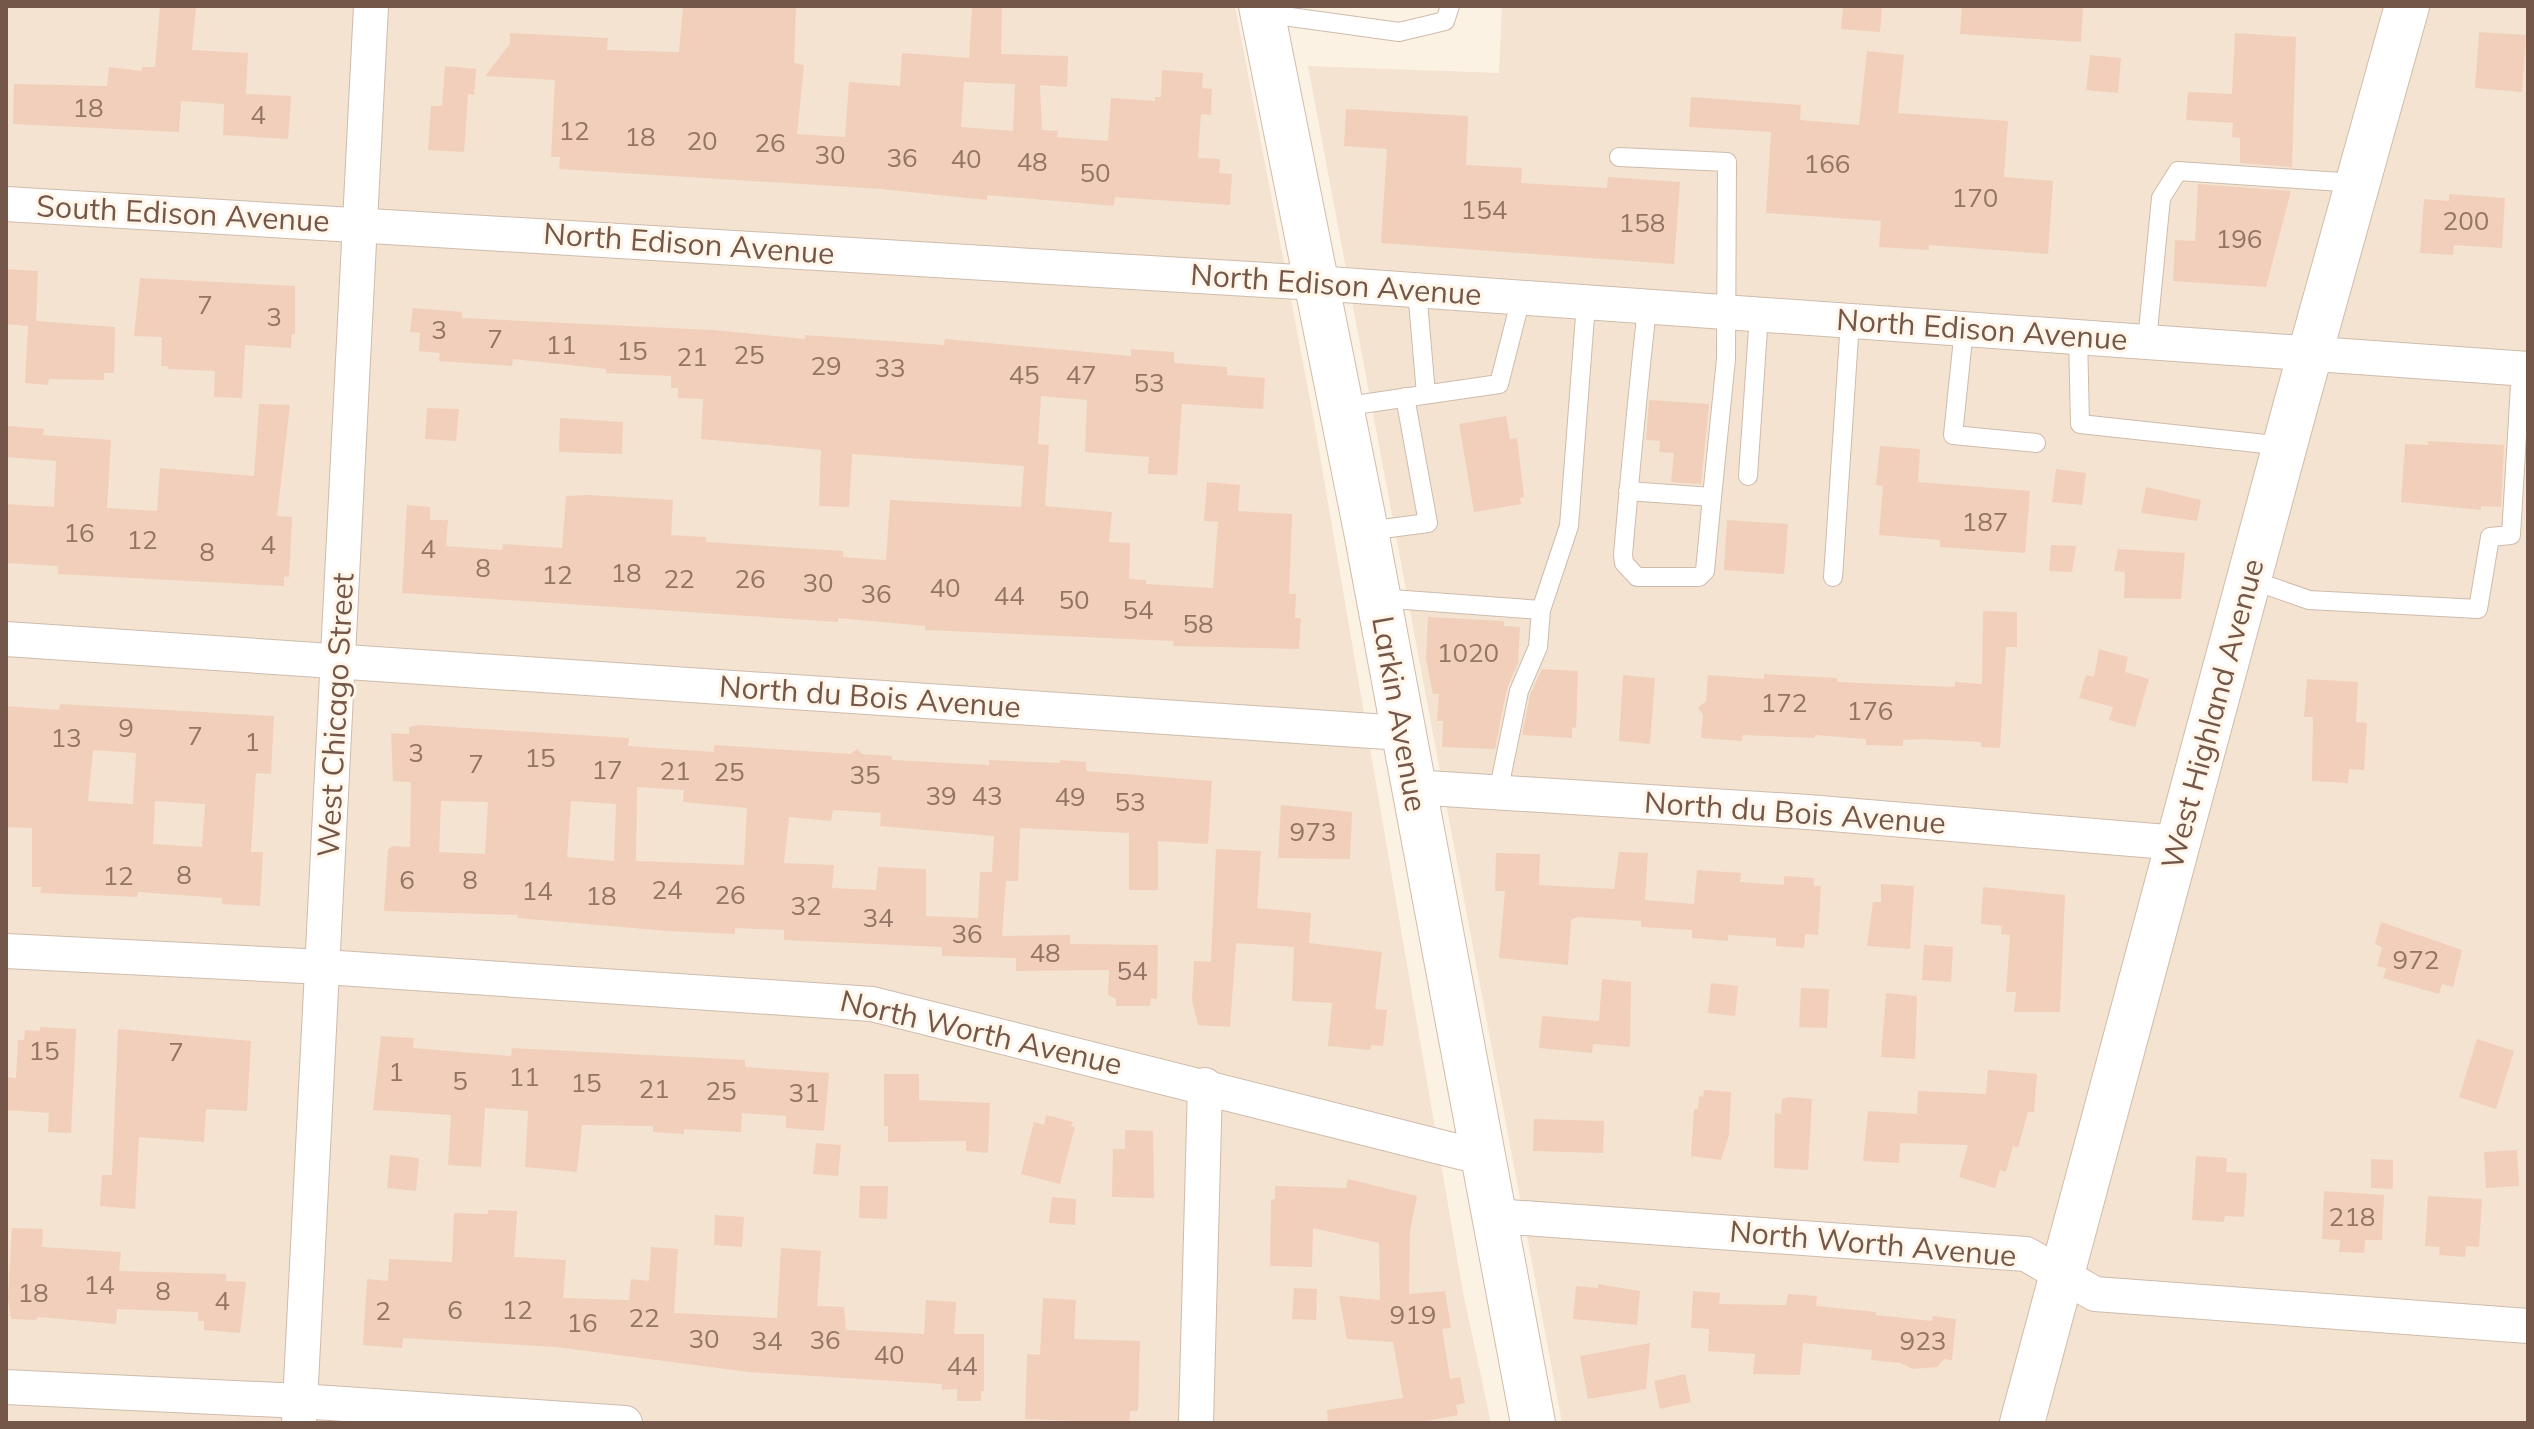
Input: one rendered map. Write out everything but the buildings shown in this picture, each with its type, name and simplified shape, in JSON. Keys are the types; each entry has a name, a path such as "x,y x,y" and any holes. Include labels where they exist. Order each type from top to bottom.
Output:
{"main road":[{"name":"West Highland Avenue","path":"2022,1423 2284,446 2407,6"},
{"name":"Larkin Avenue","path":"1262,9 1366,531 1533,1423"}],"street":[{"name":"West Chicago Street","path":"299,1412 371,6"},
{"name":"South Edison Avenue","path":"6,204 361,223"},
{"name":"North Edison Avenue","path":"361,223 1315,283 2525,369"},
{"name":"North du Bois Avenue","path":"6,639 1402,733"},
{"name":"North du Bois Avenue","path":"1412,787 1808,812 2179,843"},
{"name":"North Worth Avenue","path":"6,951 324,967 835,999 909,1011 1484,1158"},
{"path":"1196,1423 1205,1085"},
{"name":"North Worth Avenue","path":"1495,1216 2026,1254 2095,1294 2528,1326"},
{"path":"6,1387 299,1412 625,1423"}],"lane":[{"path":"1262,9 1399,32 1445,21 1450,6"},
{"path":"1619,157 1727,162 1723,409 1705,571 1693,580 1637,577 1624,563 1628,491 1647,308"},
{"path":"2147,341 2161,198 2178,171 2356,183"},
{"path":"1417,290 1426,394"},
{"path":"1340,407 1499,384 1521,298"},
{"path":"1498,793 1519,691 1538,647 1541,610 1569,526 1586,303"},
{"path":"1748,476 1759,314"},
{"path":"1833,577 1850,321"},
{"path":"1964,329 1953,435 2036,443"},
{"path":"2078,336 2080,424 2284,446"},
{"path":"2249,579 2309,600 2478,609 2490,537 2511,535 2525,369"},
{"path":"1366,531 1428,523 1405,397"},
{"path":"1628,491 1712,497"},
{"path":"1378,598 1541,610"}],"shaded area":[{"path":"6,6 1235,6 1313,415 1463,1292 1491,1423 6,1423"},
{"path":"1502,6 2528,6 2528,1423 1562,1423 1308,66 1499,73"}]}
